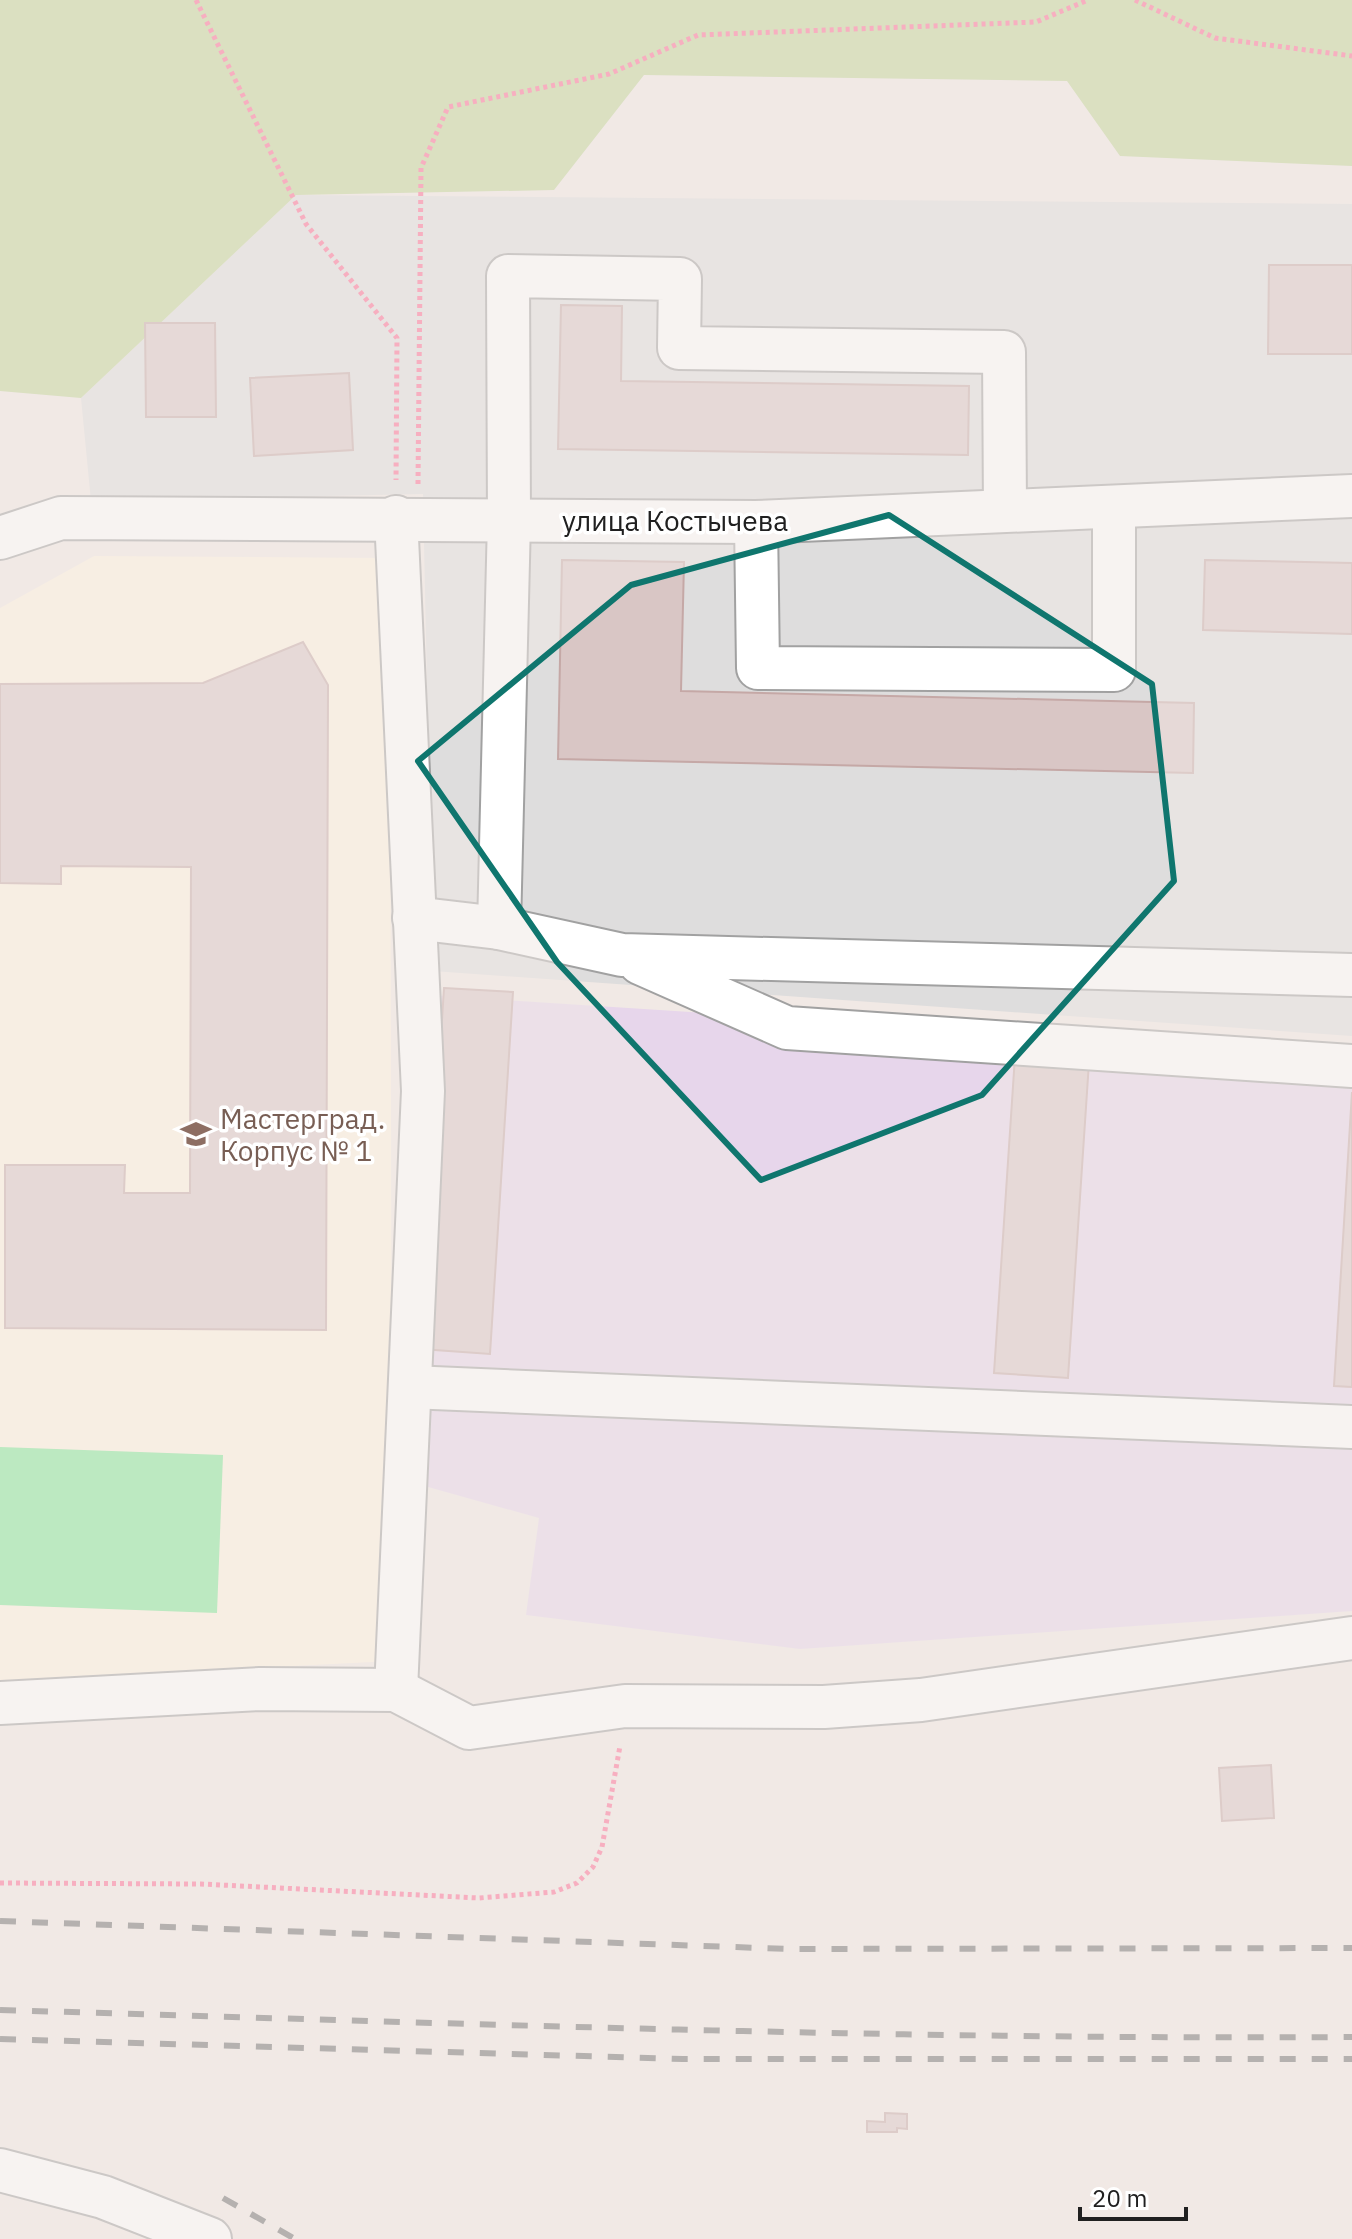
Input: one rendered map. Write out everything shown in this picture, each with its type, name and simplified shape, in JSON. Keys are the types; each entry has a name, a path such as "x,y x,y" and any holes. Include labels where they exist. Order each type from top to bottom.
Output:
{"street":[{"path":"499,928 509,520 508,276 680,279 679,348 1004,352 1005,510"},
{"name":"улица Костычева","path":"0,538 61,518 407,517 756,522 1352,496"},
{"path":"756,522 758,668 1114,670 1114,507"},
{"path":"396,1690 423,1091 414,918 407,517"},
{"path":"414,918 499,928 622,955 1352,975"},
{"path":"622,955 787,1028 1352,1066"},
{"path":"410,1387 1352,1427"},
{"path":"0,1703 260,1689 396,1690 469,1728 625,1706 824,1707 921,1700 1352,1638"},
{"path":"0,2170 37,2177 134,2224 210,2239"}],"path":[{"path":"196,0 306,224 397,338 407,517"},
{"path":"407,517 421,168 448,107 609,74 698,35 1036,22 1088,0"},
{"path":"1135,0 1215,38 1352,56"},
{"path":"0,1883 201,1884 479,1898 554,1892 577,1883 593,1867 602,1847 625,1706"}],"highlighted area":[{"path":"889,515 1152,684 1174,881 982,1095 761,1180 557,962 418,761 631,585"}],"shaded area":[{"path":"296,195 1352,204 1352,1036 433,971 423,494 91,501 81,398"},
{"name":"Мастерград. Корпус № 1","path":"94,556 390,558 392,1661 0,1681 0,608"},
{"path":"429,995 1352,1055 1352,1611 800,1649 526,1615 539,1518 414,1483"}],"green space":[{"path":"0,0 1352,0 1352,166 1120,156 1067,81 644,75 554,190 296,195 81,398 0,391"},
{"path":"0,1447 223,1455 217,1613 0,1605"}],"building":[{"path":"1269,265 1352,265 1352,354 1268,354"},
{"path":"561,305 622,306 621,381 969,386 968,455 558,449"},
{"path":"145,323 215,323 216,417 146,417"},
{"path":"349,373 353,450 254,456 250,378"},
{"path":"562,560 684,562 681,691 1194,703 1193,773 558,759"},
{"path":"1205,560 1352,563 1352,634 1203,630"},
{"path":"303,642 328,685 326,1330 5,1328 5,1165 125,1165 124,1193 190,1193 191,867 61,866 61,884 0,883 0,684 203,683"},
{"path":"444,988 513,992 490,1354 421,1349"},
{"path":"1015,1056 1089,1062 1068,1378 994,1373"},
{"path":"1352,1092 1352,1387 1334,1386"},
{"path":"1271,1765 1274,1818 1222,1821 1219,1768"},
{"path":"885,2113 907,2114 907,2129 867,2132 867,2121 885,2122"}],"railway":[{"path":"0,1921 789,1949 1352,1948"},
{"path":"0,2010 845,2033 1352,2037"},
{"path":"0,2039 683,2059 1352,2059"},
{"path":"223,2198 295,2239"}],"place":[{"name":"Мастерград. Корпус № 1","path":"196,1134"}]}
